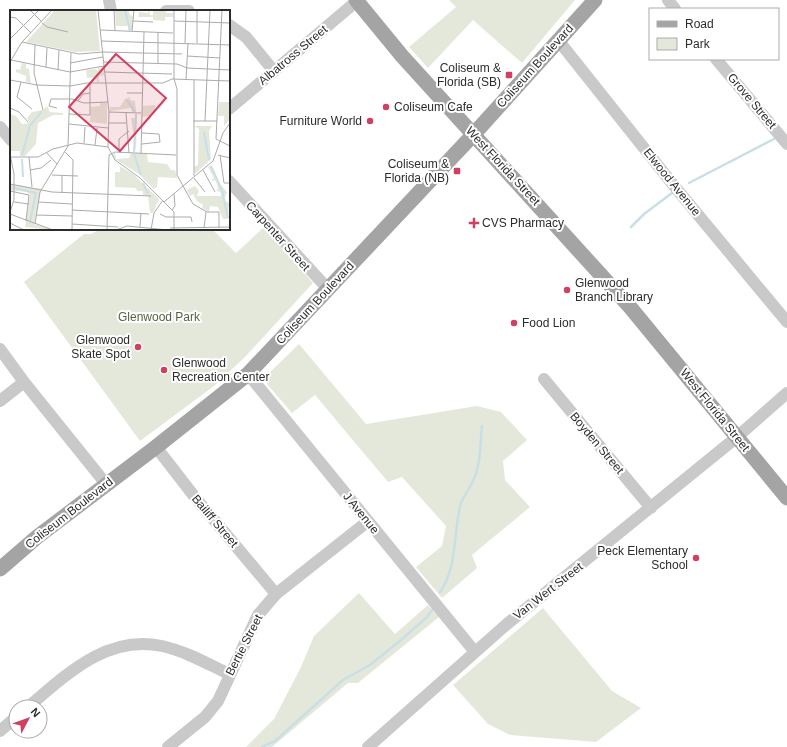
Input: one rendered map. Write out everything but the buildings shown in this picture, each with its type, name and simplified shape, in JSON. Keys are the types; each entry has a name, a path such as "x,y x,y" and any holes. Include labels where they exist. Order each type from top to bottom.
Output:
{"main road":[{"name":"Coliseum Boulevard","path":"0,569 37,537 156,447 248,374 473,134 595,0"},
{"name":"West Florida Street","path":"356,1 402,56 630,307 787,498"}],"street":[{"path":"109,0 111,10"},
{"path":"668,0 674,8"},
{"name":"Albatross Street","path":"230,108 356,1"},
{"path":"230,26 246,37 274,70"},
{"name":"Elwood Avenue","path":"558,40 675,187 787,322"},
{"name":"Grove Street","path":"717,60 787,144"},
{"path":"0,127 10,139"},
{"name":"Carpenter Street","path":"230,182 328,289"},
{"path":"0,349 24,382 106,484"},
{"name":"J Avenue","path":"248,374 367,522 475,652"},
{"name":"Boyden Street","path":"544,379 651,508"},
{"path":"0,402 24,382"},
{"name":"Van Wert Street","path":"368,747 475,652 737,437 787,394"},
{"name":"Bailiff Street","path":"156,447 194,496 276,594"},
{"name":"Bertie Street","path":"168,747 205,717 218,700 258,615 276,594 367,522"},
{"path":"37,699 74,668 97,654 142,644 162,646 229,674"},
{"path":"0,730 8,724"}],"green space":[{"path":"449,0 575,0 522,63 473,20 428,68 409,47 456,7"},
{"name":"Glenwood Park","path":"264,227 313,283 244,358 214,386 140,441 24,282 84,234 91,234 99,230 213,230 236,253"},
{"path":"299,344 366,424 477,406 501,412 527,440 503,461 505,480 530,507 472,555 477,568 442,598 416,567 442,546 446,526 402,477 388,482 315,395 292,413 267,384 267,375"},
{"path":"359,593 395,634 428,605 439,617 358,683 348,683 272,747 246,747 274,719 301,667 314,636"},
{"path":"543,608 612,691 641,708 596,742 510,735 488,724 453,685"}],"waterway":[{"path":"689,183 774,139"},
{"path":"631,227 644,214 672,193"},
{"path":"440,592 450,571 461,503 478,468 482,426"},
{"path":"262,747 275,741 343,680 370,665 427,617 432,610"}],"place":[{"name":"Coliseum & Florida (SB)","path":"509,75"},
{"name":"Coliseum Cafe","path":"386,107"},
{"name":"Furniture World","path":"370,121"},
{"name":"Coliseum & Florida (NB)","path":"457,171"},
{"name":"CVS Pharmacy","path":"474,223"},
{"name":"Glenwood Branch Library","path":"567,290"},
{"name":"Food Lion","path":"514,323"},
{"name":"Glenwood Skate Spot","path":"138,347"},
{"name":"Glenwood Recreation Center","path":"164,370"},
{"name":"Peck Elementary School","path":"696,558"}]}
